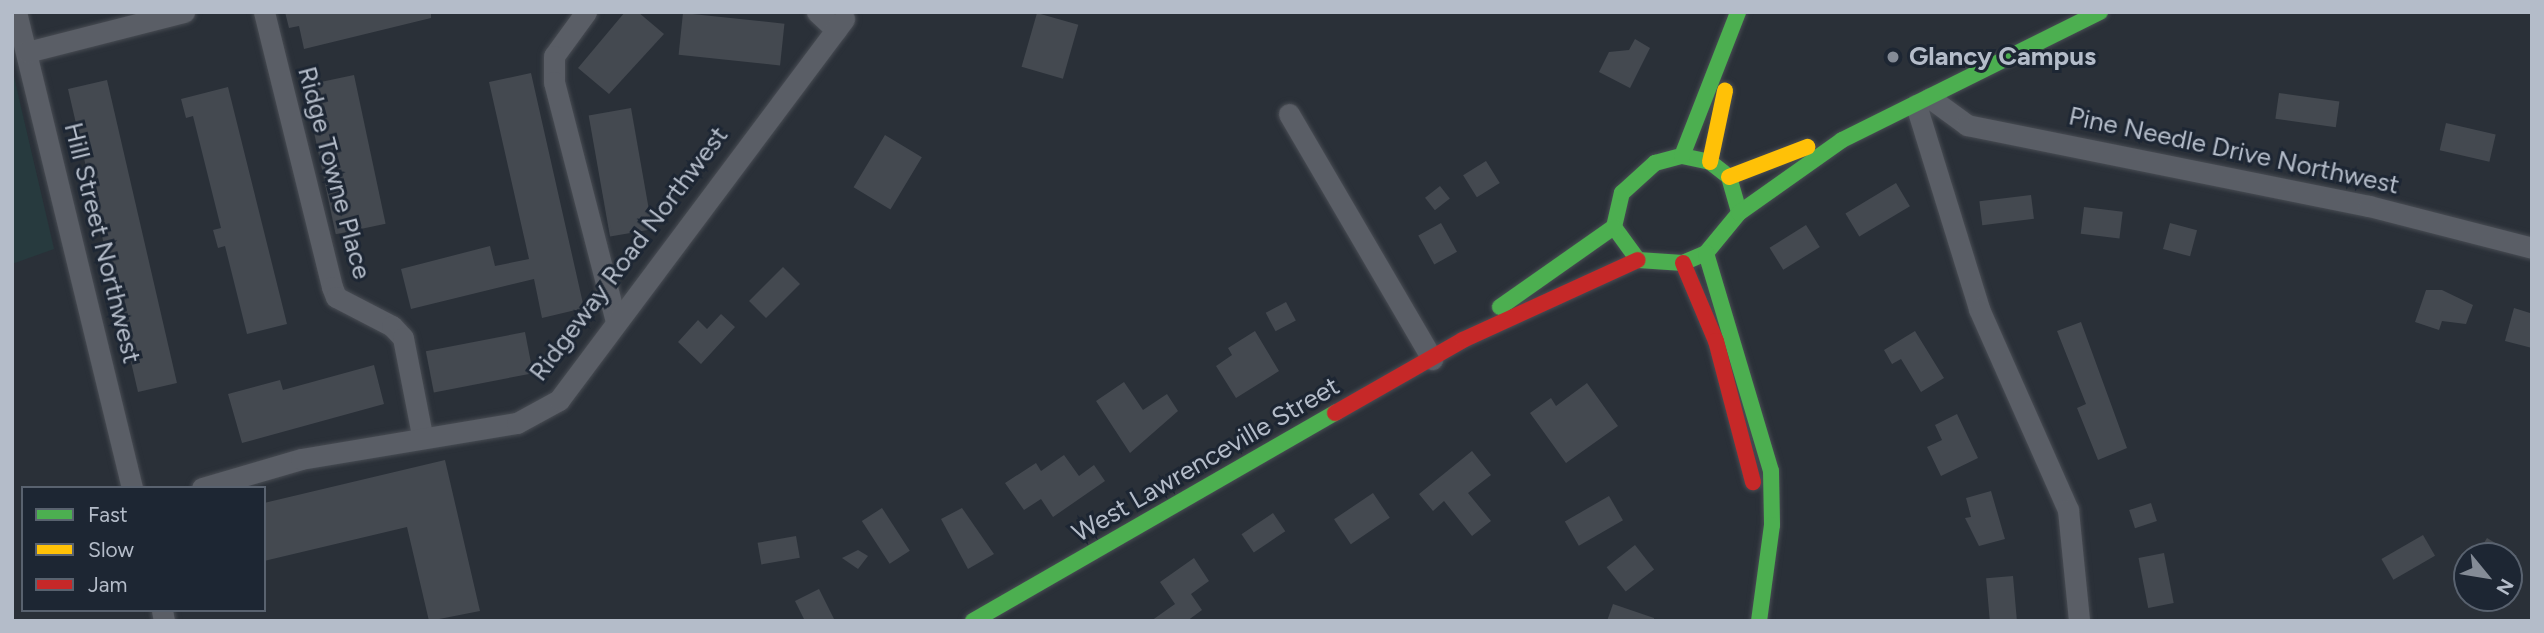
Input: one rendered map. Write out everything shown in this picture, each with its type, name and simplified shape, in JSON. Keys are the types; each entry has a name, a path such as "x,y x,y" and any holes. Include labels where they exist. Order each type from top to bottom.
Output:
{"street":[{"name":"Hill Street Northwest","path":"16,12 132,486"},
{"path":"27,52 184,12"},
{"name":"Ridge Towne Place","path":"264,12 332,287 337,297 392,326 403,338 422,435"},
{"path":"586,12 558,47 554,82 616,322"},
{"name":"Ridgeway Road Northwest","path":"210,486 422,435 517,423 559,400 840,24 817,12"},
{"path":"1682,156 1740,12"},
{"path":"1710,162 1740,12"},
{"path":"1729,177 1842,140 2101,12"},
{"path":"1923,102 1979,309 2068,510 2079,621"},
{"name":"Pine Needle Drive Northwest","path":"1923,102 1967,125 2369,206 2532,248"},
{"path":"1289,114 1432,359"},
{"path":"1739,213 1729,177 1710,162 1682,156 1655,163 1634,179 1622,194 1614,226 1638,260 1683,263 1706,253 1739,213 1842,140"},
{"name":"West Lawrenceville Street","path":"1463,340 1484,318 1614,226"},
{"path":"1706,253 1754,397 1771,471 1772,525 1759,621"},
{"name":"West Lawrenceville Street","path":"973,621 1463,340 1601,272 1638,260"},
{"path":"1683,263 1716,341 1753,481 1741,621"}],"green space":[{"path":"12,68 54,249 12,264"}],"building":[{"path":"285,12 431,12 431,18 304,49 299,26 289,28"},
{"path":"625,12 638,12 664,34 609,94 578,68"},
{"path":"683,13 784,24 780,65 679,55"},
{"path":"1037,13 1078,25 1063,79 1022,67"},
{"path":"1635,39 1650,48 1630,88 1599,72 1609,52 1629,50"},
{"path":"531,73 584,308 542,318 534,279 411,309 401,269 490,246 495,266 529,259 489,82"},
{"path":"354,75 386,224 336,234 304,86"},
{"path":"107,80 177,383 138,392 68,89"},
{"path":"228,87 287,324 247,334 225,246 218,248 213,230 221,228 193,116 186,118 181,99"},
{"path":"2279,93 2339,101 2336,127 2275,119"},
{"path":"631,108 652,229 610,237 589,115"},
{"path":"2446,123 2496,134 2489,162 2440,150"},
{"path":"885,135 922,157 890,209 854,187"},
{"path":"1486,161 1500,183 1477,197 1463,175"},
{"path":"1896,183 1910,206 1859,237 1845,213"},
{"path":"1440,186 1450,199 1435,210 1425,198"},
{"path":"2031,195 2034,219 1982,225 1979,201"},
{"path":"2084,207 2123,212 2119,239 2081,234"},
{"path":"1441,223 1457,252 1434,264 1418,236"},
{"path":"2170,223 2197,230 2190,256 2163,249"},
{"path":"1806,225 1820,247 1783,270 1770,248"},
{"path":"783,267 800,284 766,318 749,301"},
{"path":"2426,290 2442,290 2473,305 2466,324 2442,321 2439,330 2415,322"},
{"path":"1286,302 1296,321 1276,331 1266,313"},
{"path":"2514,308 2530,313 2532,348 2505,341"},
{"path":"721,314 735,327 701,364 678,342 698,320 707,329"},
{"path":"2081,322 2127,448 2098,460 2077,408 2086,404 2057,331"},
{"path":"1255,331 1279,371 1236,398 1216,366 1232,355 1228,348"},
{"path":"1915,331 1944,378 1921,392 1901,359 1892,364 1884,350"},
{"path":"525,332 533,373 434,393 426,351"},
{"path":"374,365 384,404 242,443 228,394 280,380 283,390"},
{"path":"1124,382 1143,410 1167,394 1178,411 1130,453 1096,401"},
{"path":"1587,383 1618,426 1566,463 1530,413 1551,398 1556,406"},
{"path":"1957,414 1978,458 1941,476 1927,447 1942,440 1935,425"},
{"path":"1472,451 1491,475 1468,493 1491,521 1472,536 1444,501 1433,511 1419,494"},
{"path":"1064,455 1079,476 1094,465 1105,481 1053,517 1041,499 1024,510 1005,483 1036,463 1041,471"},
{"path":"445,460 480,611 429,621 407,527 266,561 266,503"},
{"path":"1991,491 2005,539 1979,546 1965,518 1971,517 1966,498"},
{"path":"1373,493 1390,518 1351,544 1334,519"},
{"path":"1609,496 1623,520 1579,546 1565,522"},
{"path":"2151,503 2157,521 2135,528 2129,510"},
{"path":"882,508 910,551 890,564 862,521"},
{"path":"962,508 994,554 968,569 941,519"},
{"path":"1273,513 1285,531 1254,552 1241,534"},
{"path":"2423,535 2435,556 2393,580 2381,559"},
{"path":"796,536 800,558 761,564 758,543"},
{"path":"1635,545 1654,569 1626,592 1607,567"},
{"path":"858,550 868,556 858,569 842,558"},
{"path":"2164,553 2174,603 2148,608 2138,558"},
{"path":"1194,558 1209,581 1191,594 1202,610 1187,621 1151,621 1175,604 1160,582"},
{"path":"2013,576 2017,621 1990,621 1986,578"},
{"path":"819,589 835,621 805,621 795,601"},
{"path":"1613,604 1654,618 1654,621 1607,621"}],"traffic: fast":[{"path":"1682,156 1738,12"},
{"path":"1739,213 1842,140 2100,12"},
{"path":"1682,156 1710,162 1729,177 1739,213 1706,253 1683,263 1638,260 1614,227 1622,193 1655,163 1682,156"},
{"path":"1500,307 1614,227"},
{"path":"1706,253 1771,471 1772,525 1759,621"},
{"path":"973,621 1335,413"}],"traffic: slow":[{"path":"1710,162 1725,91"},
{"path":"1729,177 1807,147"}],"traffic: jam":[{"path":"1335,413 1463,340 1638,260"},
{"path":"1683,263 1716,341 1753,482"}],"place":[{"name":"Glancy Campus","path":"1893,57"}]}
